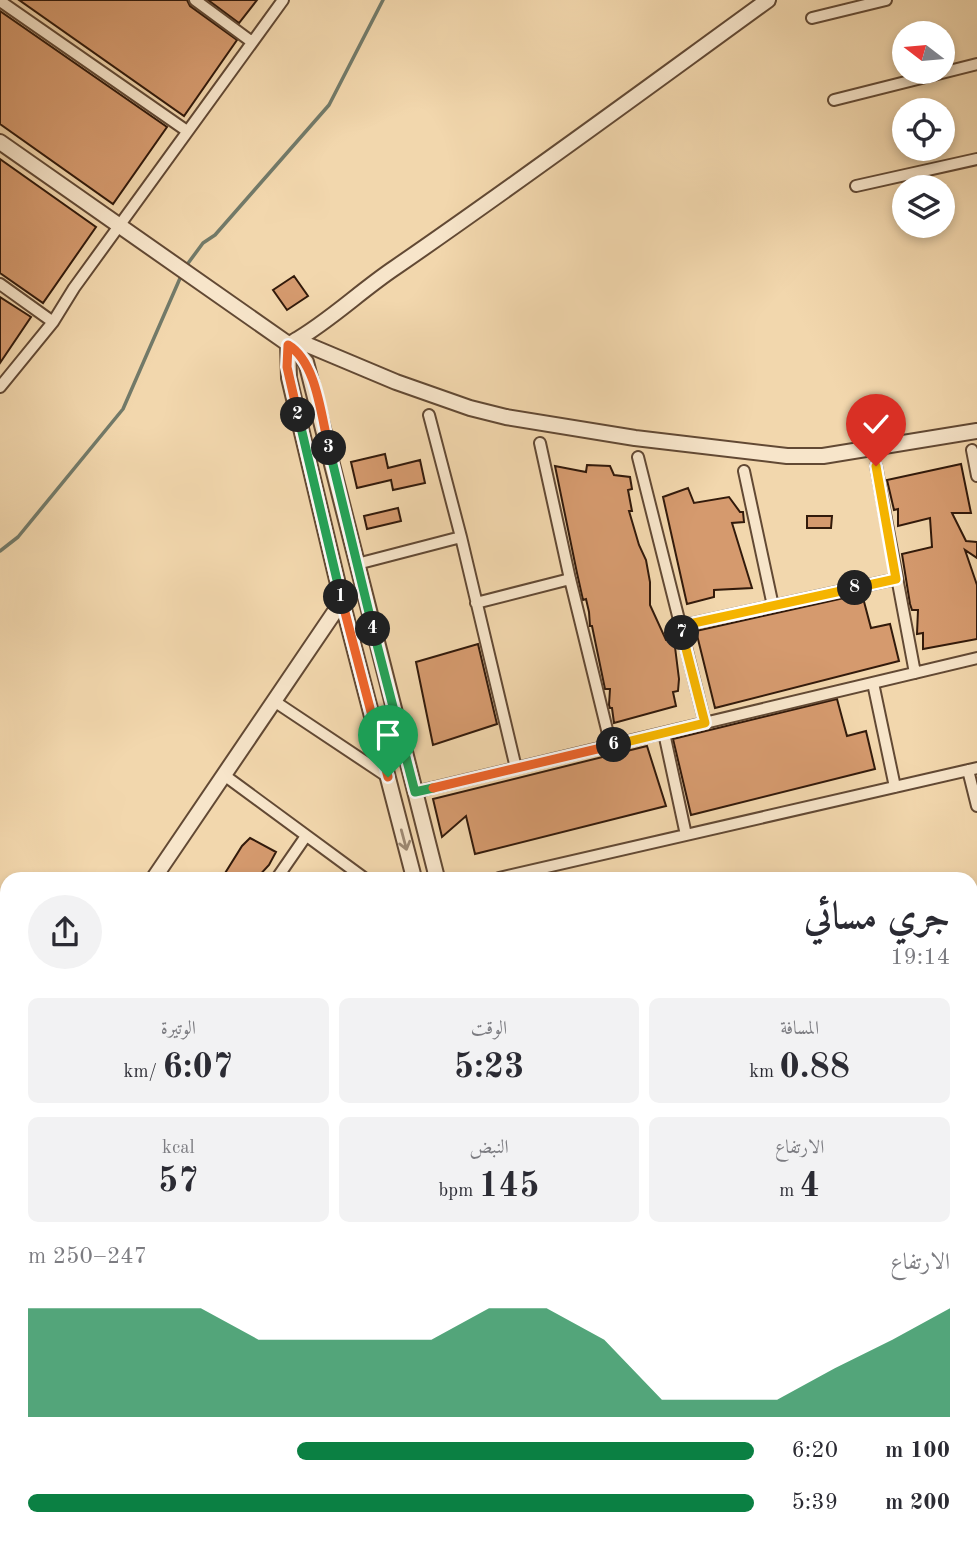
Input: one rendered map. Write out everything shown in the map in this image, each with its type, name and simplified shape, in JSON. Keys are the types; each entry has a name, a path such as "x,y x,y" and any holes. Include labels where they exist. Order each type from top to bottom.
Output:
{"street":[{"path":"195,0 252,43"},
{"path":"0,387 53,321 119,225 283,0"},
{"path":"292,342 314,330 381,277 768,0"},
{"path":"812,18 887,0"},
{"path":"0,1 187,131"},
{"path":"834,100 977,65"},
{"path":"0,142 173,264 292,342 470,408 506,418 635,438 787,456 823,456 977,431"},
{"path":"856,186 977,159"},
{"path":"0,284 53,321"},
{"path":"292,342 309,367 435,872"},
{"path":"292,342 287,367 289,378 342,601 412,872"},
{"path":"429,415 516,768"},
{"path":"540,443 611,746"},
{"path":"972,450 977,475"},
{"path":"638,457 705,723"},
{"path":"876,466 915,673"},
{"path":"744,471 774,606"},
{"path":"357,564 461,537"},
{"path":"476,603 570,579"},
{"path":"680,626 896,579"},
{"path":"158,872 342,601"},
{"path":"415,792 977,658"},
{"path":"873,683 895,787"},
{"path":"274,701 388,777"},
{"path":"664,733 686,835"},
{"path":"525,872 973,769 977,806"},
{"path":"224,775 356,872"},
{"path":"281,872 306,836"}],"building":[{"path":"19,0 187,0 190,6 237,40 184,116"},
{"path":"208,0 257,0 239,23"},
{"path":"0,11 167,127 113,204 0,124"},
{"path":"0,159 96,227 43,303 0,273"},
{"path":"294,276 308,296 287,310 273,290"},
{"path":"0,297 31,317 0,363"},
{"path":"385,454 388,468 420,460 425,483 393,490 391,480 357,488 351,462"},
{"path":"961,464 971,513 952,513 966,541 977,542 977,558 965,550 977,585 977,639 923,649 923,633 917,634 918,610 912,610 910,604 902,554 932,547 930,518 898,526 898,509 894,510 887,480"},
{"path":"587,465 610,466 614,475 630,477 632,489 628,490 632,511 629,511 646,560 650,605 666,640 674,639 679,679 678,691 673,692 676,706 614,723 609,705 610,689 605,689 586,599 583,600 555,466 586,472"},
{"path":"688,488 694,503 729,497 740,512 743,512 744,522 732,523 752,588 714,590 714,597 687,604 663,497"},
{"path":"398,508 401,521 367,529 364,516"},
{"path":"807,516 832,516 831,528 807,528"},
{"path":"862,594 871,628 890,624 899,661 715,708 696,631"},
{"path":"478,644 497,724 433,745 416,662"},
{"path":"837,699 847,736 866,731 875,769 691,815 673,739"},
{"path":"647,746 666,806 475,854 466,816 442,837 433,799"},
{"path":"250,838 276,852 263,872 226,872"}],"waterway":[{"path":"186,266 203,243 215,235 329,105 383,0"},
{"path":"0,551 18,537 123,409 181,276"}],"route":[{"path":"388,777 342,601 289,378 288,345 303,356 309,367 415,792 705,723 680,626 896,579 876,466"}]}
